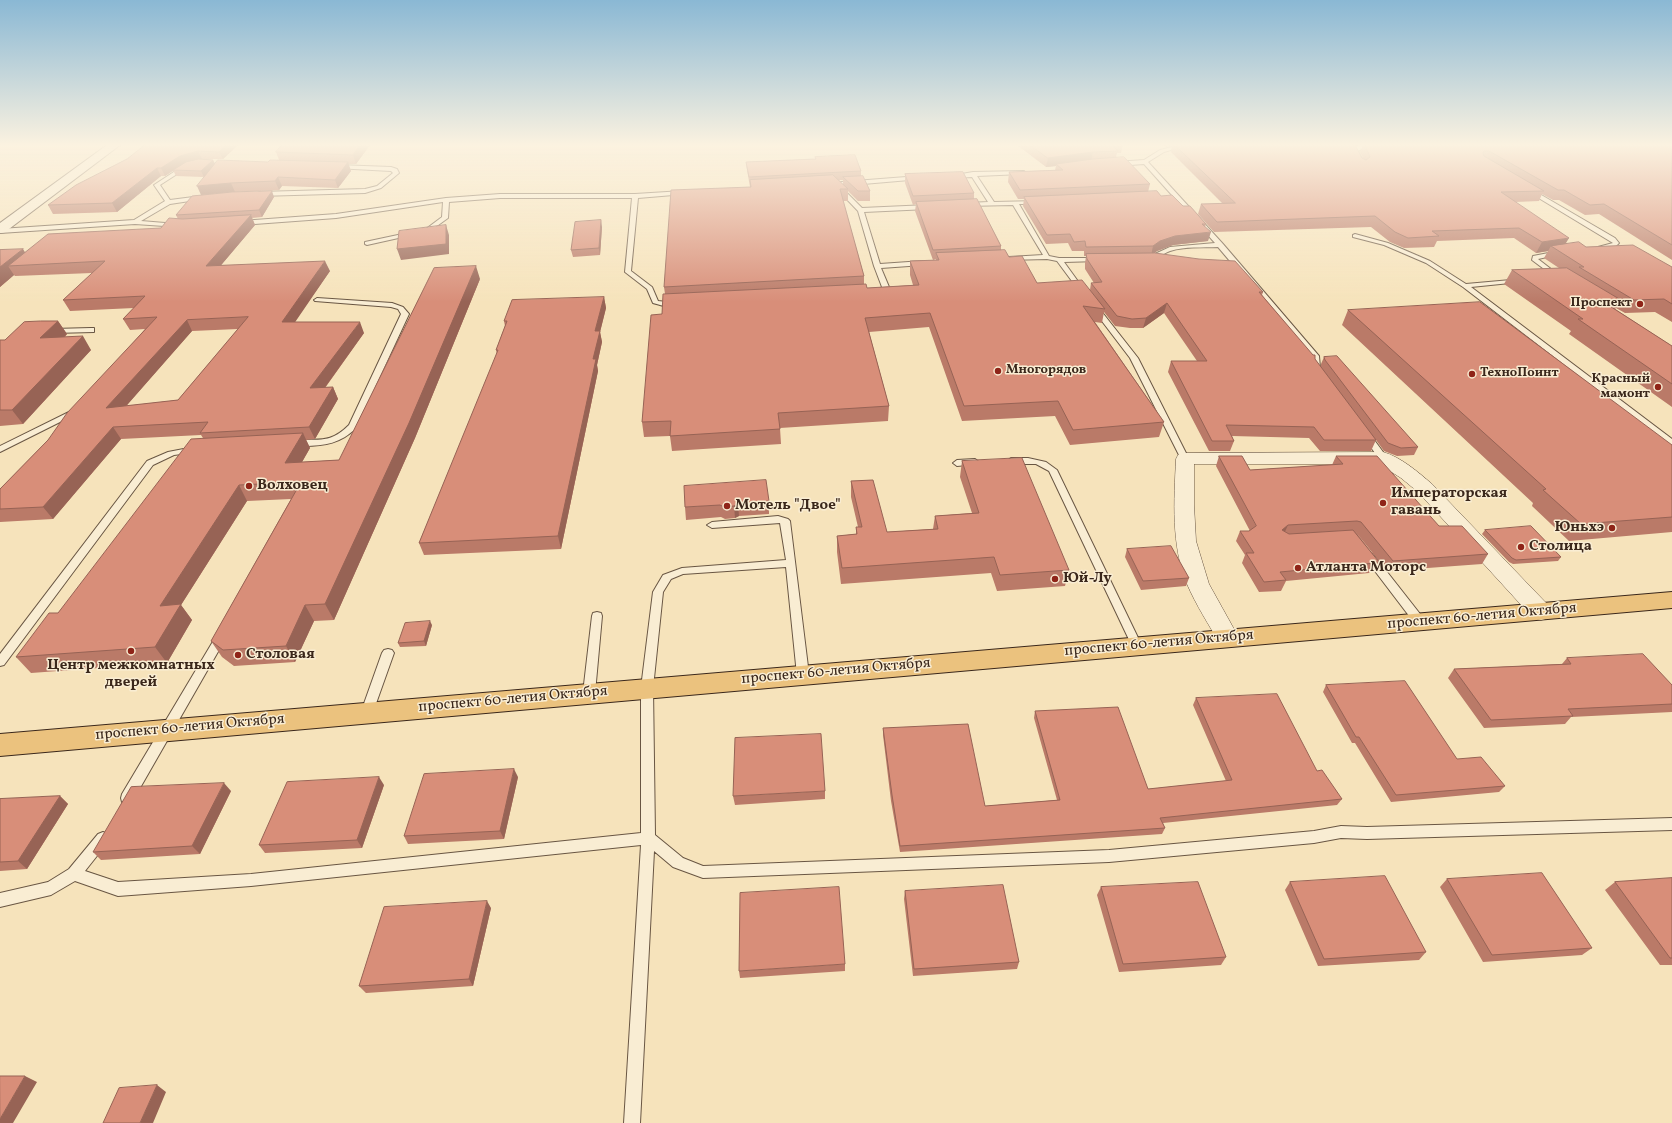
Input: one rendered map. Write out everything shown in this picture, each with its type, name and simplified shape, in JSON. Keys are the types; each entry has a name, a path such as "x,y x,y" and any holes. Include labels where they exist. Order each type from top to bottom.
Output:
{"highway":[{"name":"проспект 60-летия Октября","path":"0,745 1672,600"}],"street":[{"path":"0,230 44,197"},
{"path":"1228,638 1198,584 1186,541 1184,459 1383,458 1408,474 1425,488 1541,612"}],"lane":[{"path":"165,197 168,202"},
{"path":"233,223 336,216 446,200 489,197"},
{"path":"635,197 628,272 650,288 655,302 663,304 682,304"},
{"path":"849,197 861,210 877,266 886,287 880,292 868,294"},
{"path":"988,197 992,204"},
{"path":"1177,197 1221,245 1316,358 1316,368 1325,380"},
{"path":"1542,197 1613,239 1616,243 1613,246 1591,249"},
{"path":"135,222 168,202 205,198"},
{"path":"367,243 428,230 445,218 446,200"},
{"path":"961,205 1046,201"},
{"path":"1015,203 1047,257"},
{"path":"861,210 938,207"},
{"path":"0,230 135,222 186,226"},
{"path":"1355,236 1386,244 1428,262 1465,286 1672,443"},
{"path":"1153,259 1162,251 1172,248 1221,245"},
{"path":"1546,279 1563,280 1535,260 1535,257 1568,252"},
{"path":"1000,259 1047,257 1059,260 1106,259"},
{"path":"1137,259 1160,260"},
{"path":"1059,260 1134,358 1184,459"},
{"path":"877,266 931,263"},
{"path":"1226,266 1240,267"},
{"path":"1465,286 1525,280"},
{"path":"286,444 332,442 349,431 353,426 405,314 401,308 392,305 317,300"},
{"path":"46,332 91,330"},
{"path":"0,449 81,410"},
{"path":"1360,428 1383,458"},
{"path":"0,662 150,463 162,456 179,451 202,450"},
{"path":"1000,461 1037,461 1044,463 1053,470 1137,646"},
{"path":"957,463 986,462"},
{"path":"712,525 778,519 785,521 791,563 802,676"},
{"path":"1362,547 1420,622"},
{"path":"632,1123 648,838 647,688 658,592 667,577 682,572 791,563"},
{"path":"589,693 597,616"},
{"path":"121,808 168,730 227,626"},
{"path":"367,712 388,653"},
{"path":"74,874 118,889 251,880 458,856 648,838 678,863 703,872 1109,856 1314,837 1340,832 1367,833 1672,824"},
{"path":"0,900 51,888 74,874 102,840 109,827"}],"building":[{"path":"59,197 119,197 112,203 48,205"},
{"path":"191,197 268,197 259,210 176,215"},
{"path":"670,197 842,197 864,276 664,287"},
{"path":"1024,197 1174,197 1183,206 1190,206 1206,224 1202,224 1211,232 1175,236 1160,241 1153,246 1086,247 1085,241 1074,242 1070,234 1047,235"},
{"path":"1229,197 1509,197 1569,238 1542,242 1519,228 1432,231 1439,236 1408,238 1395,232 1375,216 1217,222 1201,204 1235,203"},
{"path":"1577,197 1672,197 1672,245 1604,204 1590,205"},
{"path":"977,199 1001,246 933,250 916,202"},
{"path":"251,215 206,266 325,261 282,322 360,322 310,388 333,387 309,427 200,433 208,422 113,427 43,507 0,509 0,489 48,440 67,413 157,317 123,319 145,296 63,300 105,261 8,266 48,234 161,228 169,218 182,219","holes":["248,317 178,400 106,408 187,320"]},
{"path":"601,220 599,248 571,250 575,222"},
{"path":"446,225 446,244 397,249 399,231"},
{"path":"1579,242 1586,247 1633,245 1672,267 1672,304 1664,299 1634,300 1579,267 1584,267 1551,246"},
{"path":"23,249 0,267 0,250"},
{"path":"1005,250 1009,257 1022,256 1037,283 1082,280 1105,309 1083,306 1164,422 1073,430 1058,401 964,406 930,313 865,318 889,406 778,413 780,429 670,436 671,421 642,422 651,315 662,314 663,294 866,284 867,288 919,285 910,261 939,260 936,253"},
{"path":"1155,253 1199,259 1235,261 1263,292 1259,292 1313,355 1315,355 1315,359 1376,440 1324,440 1314,427 1226,425 1234,441 1212,441 1171,361 1207,361 1167,303 1146,318 1132,319 1117,316 1091,283 1102,282 1087,259 1086,254"},
{"path":"476,266 409,423 325,604 305,605 286,646 223,650 211,641 301,482 239,485 160,606 181,604 155,647 16,657 49,613 58,613 191,439 303,433 285,463 339,460 434,268"},
{"path":"1567,268 1621,300 1602,301 1672,346 1672,384 1578,319 1583,319 1512,270"},
{"path":"604,297 595,331 600,331 593,359 596,359 558,536 419,543 498,350 496,350 507,321 504,321 512,300"},
{"name":"ТехноПоинт","path":"1480,302 1672,445 1672,517 1581,524 1543,490 1546,489 1348,310"},
{"path":"58,321 40,338 83,336 12,410 0,410 0,340 5,340 24,322"},
{"path":"1337,356 1418,447 1401,448 1388,443 1324,357"},
{"path":"1219,456 1242,456 1250,470 1343,464 1336,456 1377,456 1439,526 1462,526 1488,554 1393,561 1361,522 1288,525 1282,530 1289,534 1353,530 1379,562 1280,572 1286,580 1264,582 1246,553 1254,553 1240,531 1249,531 1256,526"},
{"path":"1022,458 1069,570 1000,575 994,557 842,568 837,536 857,534 856,527 862,527 851,481 873,480 887,532 938,529 935,516 979,513 962,461"},
{"path":"766,480 769,501 724,507 720,505 685,507 684,486"},
{"name":"Столица","path":"1531,526 1561,557 1516,560 1512,558 1485,530"},
{"path":"1171,546 1189,578 1143,581 1127,549"},
{"path":"430,621 424,641 398,643 405,623"},
{"path":"1643,654 1672,685 1672,704 1568,709 1573,716 1491,720 1454,669 1571,664 1567,658"},
{"path":"1405,681 1457,759 1481,757 1505,786 1396,795 1359,737 1356,737 1326,685"},
{"path":"1277,694 1317,771 1322,770 1342,799 1160,818 1165,828 900,846 883,728 968,724 985,806 1060,800 1035,711 1118,707 1148,789 1232,780 1196,698"},
{"path":"821,734 825,791 733,796 735,738"},
{"path":"514,769 500,831 404,836 424,774"},
{"path":"379,777 357,840 259,845 287,782"},
{"path":"224,783 192,846 93,852 131,787"},
{"path":"60,796 18,861 0,862 0,799"},
{"path":"1542,873 1592,948 1492,955 1447,879"},
{"path":"1385,876 1426,952 1324,959 1290,882"},
{"path":"1672,878 1672,958 1670,958 1615,882"},
{"path":"1198,882 1226,957 1123,964 1101,887"},
{"path":"1003,885 1019,962 914,969 905,891"},
{"path":"839,887 845,964 739,971 740,893"},
{"path":"487,901 469,979 359,986 384,907"},
{"path":"0,1076 25,1076 0,1119"},
{"path":"157,1085 140,1123 103,1123 119,1088"}],"place":[{"name":"Проспект","path":"1640,304"},
{"name":"Многорядов","path":"998,371"},
{"name":"ТехноПоинт","path":"1472,374"},
{"name":"Красный мамонт","path":"1658,387"},
{"name":"Волховец","path":"249,486"},
{"name":"Императорская гавань","path":"1383,503"},
{"name":"Мотель \"Двое\"","path":"727,506"},
{"name":"Юньхэ","path":"1612,528"},
{"name":"Столица","path":"1521,547"},
{"name":"Атланта Моторс","path":"1298,568"},
{"name":"Юй-Лу","path":"1055,579"},
{"name":"Центр межкомнатных дверей","path":"131,651"},
{"name":"Столовая","path":"238,655"}]}
